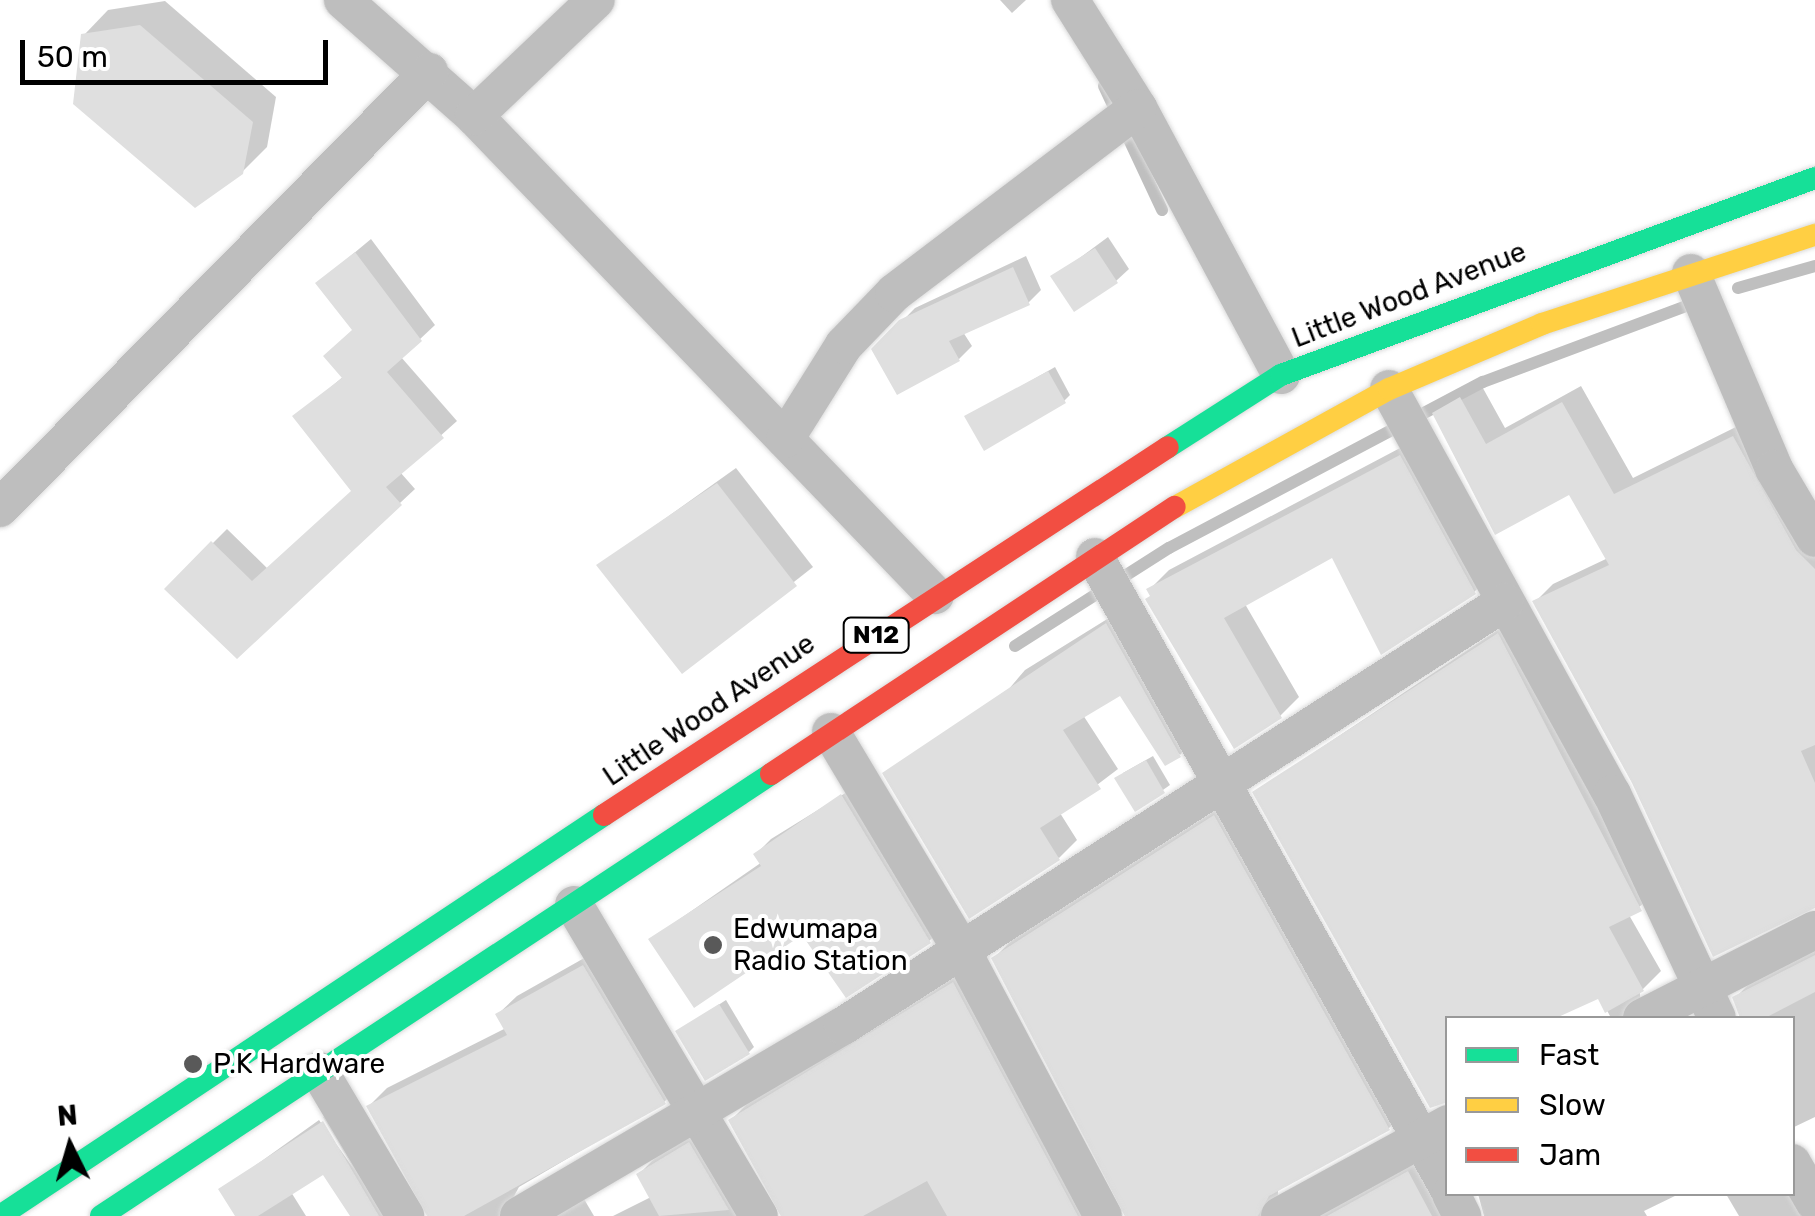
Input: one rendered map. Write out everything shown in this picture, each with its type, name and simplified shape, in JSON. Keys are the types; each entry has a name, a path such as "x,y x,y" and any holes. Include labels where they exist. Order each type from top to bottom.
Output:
{"highway":[{"name":"Little Wood Avenue","path":"0,1216 935,596 1281,375 1815,178"},
{"name":"N12","path":"101,1216 1095,557 1238,468 1389,389 1542,324 1815,235"}],"street":[{"path":"343,0 429,72 474,116 935,596"},
{"path":"474,116 596,0"},
{"path":"1070,0 1138,108 1281,375"},
{"path":"6,490 429,72"},
{"path":"784,440 844,346 894,293 1138,108"},
{"path":"1691,274 1774,469 1815,538"},
{"path":"1389,389 1612,794 1708,1002"},
{"path":"1095,557 1223,782 1435,1131 1445,1173"},
{"path":"518,1216 962,952 1506,602"},
{"path":"830,732 962,952 1104,1216"},
{"path":"574,905 759,1216"},
{"path":"1650,1016 1708,1002 1815,930"},
{"path":"319,1071 405,1216"},
{"path":"1280,1216 1435,1131"},
{"path":"1795,1168 1815,1203"}],"building":[{"path":"140,25 253,122 243,174 195,208 73,104 81,34"},
{"path":"1095,248 1118,283 1074,312 1050,276"},
{"path":"355,252 422,341 387,372 444,438 386,487 402,505 237,659 164,589 211,541 252,581 351,491 292,416 342,378 323,356 352,330 315,283"},
{"path":"1013,267 1030,305 949,341 960,361 897,395 871,349 899,320"},
{"path":"1048,371 1066,403 984,451 964,416"},
{"path":"1460,397 1486,444 1562,402 1614,494 1733,436 1796,550 1815,569 1815,745 1801,751 1815,783 1815,908 1713,957 1632,783 1532,601 1609,565 1569,495 1495,535 1432,413"},
{"path":"1400,455 1476,594 1381,655 1332,558 1224,618 1282,718 1234,749 1145,599 1150,596 1146,589"},
{"path":"717,483 797,586 682,674 596,565"},
{"path":"1106,623 1181,757 1165,766 1120,696 1063,730 1101,789 1040,828 1060,860 969,919 882,773"},
{"path":"1498,633 1642,911 1609,927 1644,991 1605,1013 1598,999 1560,1016 1445,1016 1445,1103 1430,1108 1252,792"},
{"path":"1146,760 1165,793 1135,812 1114,778"},
{"path":"841,794 931,943 846,998 802,935 694,1008 648,939 761,866 753,854"},
{"path":"1214,815 1390,1130 1269,1196 1258,1216 1125,1216 991,958"},
{"path":"1815,955 1815,992 1769,1016 1739,1016 1732,997"},
{"path":"583,965 666,1104 464,1216 427,1216 366,1106 507,1035 495,1014"},
{"path":"953,982 1078,1216 947,1216 927,1181 863,1216 781,1216 728,1120"},
{"path":"719,1004 750,1054 705,1081 675,1031"},
{"path":"323,1121 379,1216 350,1216 323,1175 258,1216 235,1216 218,1189"},
{"path":"689,1142 729,1210 659,1216 636,1174"},
{"path":"1408,1171 1432,1216 1327,1216"}],"waterway":[{"path":"1104,86 1162,210"},
{"path":"1738,288 1815,266"},
{"path":"1015,646 1169,548 1483,382 1700,301"}],"traffic: fast":[{"path":"1168,447 1281,375 1815,178"},
{"path":"101,1216 771,774"},
{"path":"0,1216 604,815"}],"traffic: slow":[{"path":"1175,507 1389,389 1542,324 1815,235"}],"traffic: jam":[{"path":"604,815 1168,447"},
{"path":"771,774 1175,507"}],"place":[{"name":"Edwumapa Radio Station","path":"713,945"},
{"name":"P.K Hardware","path":"193,1064"}]}
